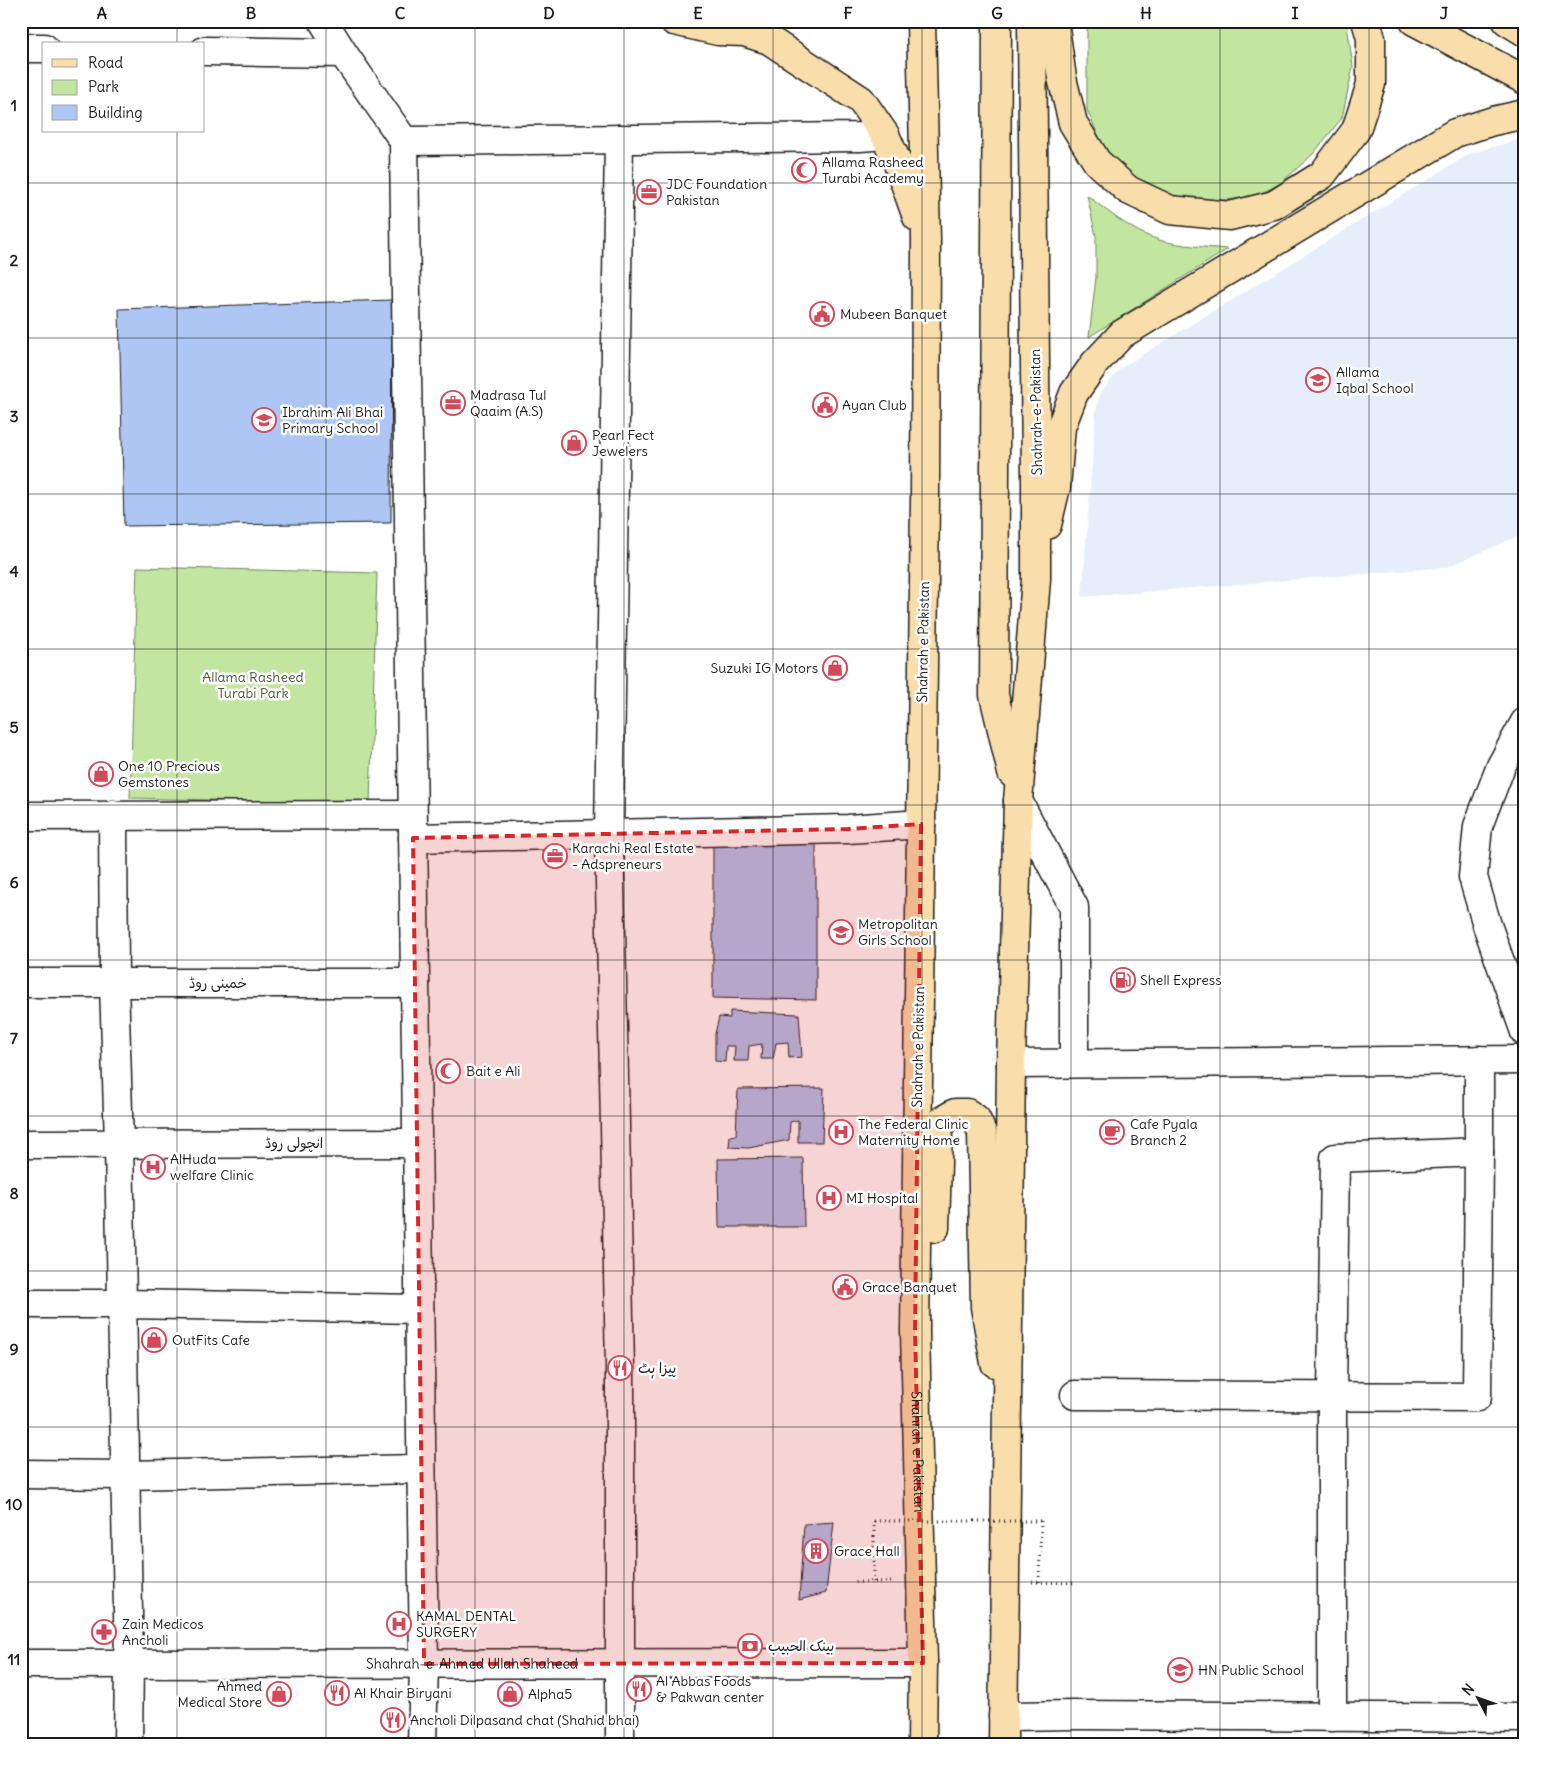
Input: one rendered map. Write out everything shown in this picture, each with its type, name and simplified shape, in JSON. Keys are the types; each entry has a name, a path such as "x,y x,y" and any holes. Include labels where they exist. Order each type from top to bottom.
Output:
{"main road":[{"path":"674,21 718,31 744,32 768,40 861,100 885,135 898,164 926,240"},
{"path":"920,21 926,240"},
{"path":"997,21 994,695 1018,801 1011,1064 1003,1744"},
{"name":"Shahrah-e-Pakistan","path":"1018,801 1036,579 1032,21"},
{"path":"1054,21 1062,78 1073,123 1097,162 1128,190 1170,210 1230,216 1274,206 1322,175 1356,130 1371,84 1371,38 1366,21"},
{"path":"1414,21 1525,80"},
{"path":"1507,21 1525,32"},
{"path":"1036,579 1056,487 1061,427 1074,393 1094,362 1122,334 1455,133 1493,121 1525,114"},
{"name":"Shahrah e Pakistan","path":"922,1744 923,1663 915,1332 925,500 926,240"},
{"path":"915,1332 933,1280 938,1131 943,1120 955,1113 967,1114 976,1119 982,1132 985,1307 1006,1420"}],"street":[{"path":"324,21 343,54 404,141 424,1664 422,1744"},
{"path":"21,48 42,48"},
{"path":"205,51 343,54"},
{"path":"404,141 860,137 885,135"},
{"path":"619,139 609,834 620,1368 620,1744"},
{"path":"1525,722 1501,766 1478,826 1473,877 1487,925 1525,1032"},
{"path":"1018,801 1074,907 1074,1063"},
{"path":"21,816 113,815 609,834 848,830 921,824"},
{"path":"113,815 114,983 120,1144 128,1744"},
{"name":"خمینی روڈ","path":"21,983 415,983"},
{"path":"1075,1395 1477,1397 1479,1060"},
{"path":"1011,1064 1525,1060"},
{"name":"انچولی روڈ","path":"21,1144 417,1143"},
{"path":"1332,1717 1332,1396 1335,1158 1479,1152"},
{"path":"21,1304 419,1309"},
{"path":"21,1474 125,1475 421,1469"},
{"name":"Shahrah-e-Ahmed Ullah Shaheed","path":"21,1664 923,1663"},
{"path":"1003,1716 1525,1718"}],"path":[{"path":"874,1582 874,1521 1041,1521 1039,1582"},
{"path":"855,1582 921,1582"},
{"path":"1004,1582 1074,1583"}],"highlighted area":[{"path":"921,824 915,1331 923,1663 424,1664 413,838 848,829"}],"shaded area":[{"name":"Allama Iqbal School","path":"1525,138 1525,533 1447,567 1082,597 1096,410 1101,392 1121,368 1471,153"}],"green space":[{"path":"1087,21 1345,21 1353,67 1342,118 1314,153 1280,184 1255,196 1226,200 1187,200 1155,191 1123,170 1103,146 1087,110"},
{"path":"1087,195 1121,221 1159,240 1176,244 1228,249 1089,337 1096,277 1096,236"},
{"name":"Allama Rasheed Turabi Park","path":"137,567 377,573 370,804 130,798"}],"building":[{"path":"194,21 269,21 264,26"},
{"path":"392,300 391,523 124,526 119,309"},
{"path":"816,838 816,1000 713,998 713,844"},
{"path":"730,1011 799,1014 802,1057 789,1058 788,1042 776,1043 773,1059 761,1059 762,1044 749,1046 748,1061 734,1061 735,1046 726,1046 725,1062 715,1061 715,1034 719,1017 730,1018"},
{"name":"The Federal Clinic Maternity Home","path":"824,1088 822,1142 798,1142 798,1120 790,1122 789,1140 749,1148 729,1147 730,1136 736,1135 738,1089"},
{"path":"803,1158 804,1227 719,1227 718,1159"},
{"name":"Grace Hall","path":"834,1522 826,1593 799,1600 804,1524"}],"place":[{"name":"Allama Rasheed Turabi Academy","path":"804,170"},
{"name":"JDC Foundation Pakistan","path":"649,192"},
{"name":"Mubeen Banquet","path":"822,314"},
{"name":"Allama Iqbal School","path":"1318,380"},
{"name":"Madrasa Tul Qaaim (A.S)","path":"453,403"},
{"name":"Ayan Club","path":"825,405"},
{"name":"Ibrahim Ali Bhai Primary School","path":"264,420"},
{"name":"Pearl Fect Jewelers","path":"574,443"},
{"name":"Suzuki IG Motors","path":"835,668"},
{"name":"One 10 Precious Gemstones","path":"101,774"},
{"name":"Karachi Real Estate - Adspreneurs","path":"555,856"},
{"name":"Metropolitan Girls School","path":"841,932"},
{"name":"Shell Express","path":"1123,980"},
{"name":"Bait e Ali","path":"448,1071"},
{"name":"The Federal Clinic Maternity Home","path":"841,1132"},
{"name":"Cafe Pyala Branch 2","path":"1112,1132"},
{"name":"AlHuda welfare Clinic","path":"153,1167"},
{"name":"MI Hospital","path":"829,1198"},
{"name":"Grace Banquet","path":"845,1287"},
{"name":"OutFits Cafe","path":"154,1340"},
{"name":"پیزا ہٹ","path":"620,1368"},
{"name":"Grace Hall","path":"816,1551"},
{"name":"KAMAL DENTAL SURGERY","path":"399,1624"},
{"name":"Zain Medicos Ancholi","path":"104,1632"},
{"name":"بينک الحبيب","path":"750,1646"},
{"name":"HN Public School","path":"1180,1670"},
{"name":"Al Abbas Foods & Pakwan center","path":"639,1689"},
{"name":"Al Khair Biryani","path":"337,1693"},
{"name":"Ahmed Medical Store","path":"279,1694"},
{"name":"Alpha5","path":"510,1694"},
{"name":"Ancholi Dilpasand chat (Shahid bhai)","path":"393,1720"}]}
